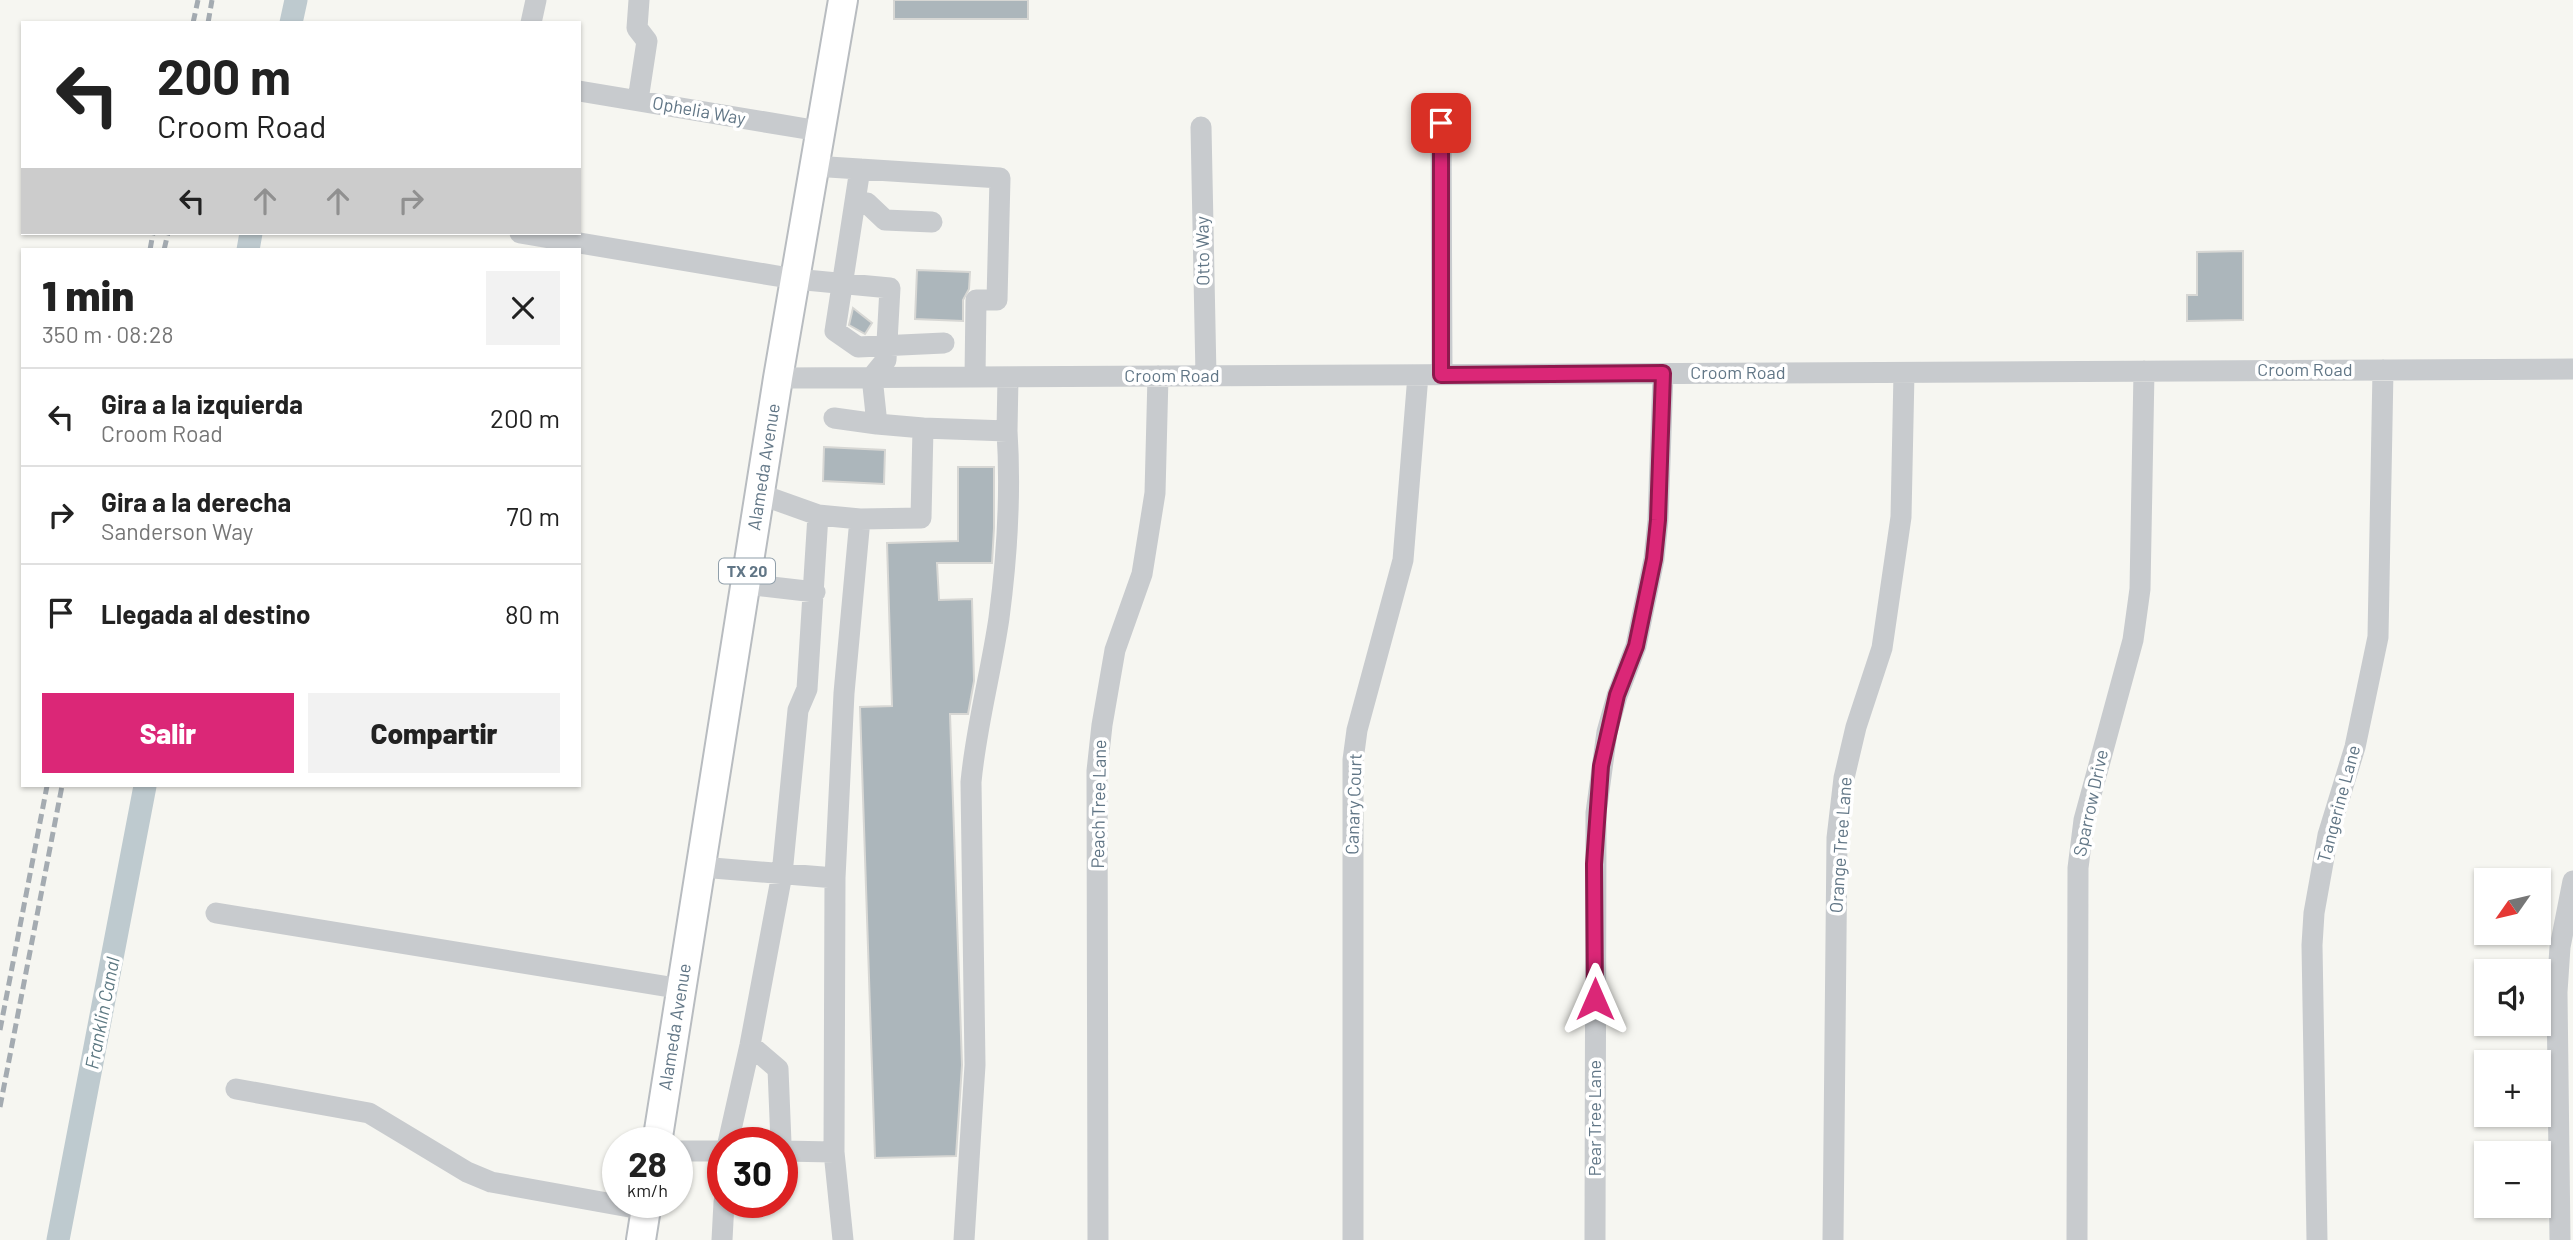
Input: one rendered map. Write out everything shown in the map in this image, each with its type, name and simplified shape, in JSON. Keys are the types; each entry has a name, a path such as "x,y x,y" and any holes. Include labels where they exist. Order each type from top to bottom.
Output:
{"main road":[{"name":"Alameda Avenue","path":"660,1127 759,494 842,0"},
{"path":"642,1240 645,1218"}],"street":[{"path":"531,21 536,0"},
{"path":"638,100 648,41 637,27 639,0"},
{"name":"Ophelia Way","path":"581,90 819,131"},
{"path":"1441,123 1441,375"},
{"name":"Otto Way","path":"1200,127 1206,376"},
{"path":"813,166 1000,178 997,300 976,300 975,377"},
{"path":"860,169 835,331 858,347 944,343"},
{"path":"855,202 867,203 885,220 932,222"},
{"path":"532,235 794,279 890,288 886,360 872,377 877,424"},
{"name":"Croom Road","path":"778,378 2573,369"},
{"name":"Tangerine Lane","path":"2317,1240 2312,945 2314,913 2328,835 2355,747 2378,637 2383,370"},
{"name":"Sparrow Drive","path":"2077,1240 2078,868 2084,820 2130,649 2140,589 2144,371"},
{"name":"Pear Tree Lane","path":"1595,1240 1596,813 1607,732 1617,695 1636,646 1654,559 1658,520 1663,373"},
{"name":"Orange Tree Lane","path":"1833,1240 1838,838 1844,778 1856,727 1882,648 1901,517 1904,373"},
{"name":"Canary Court","path":"1353,1240 1353,760 1357,730 1403,560 1418,375"},
{"name":"Peach Tree Lane","path":"1098,1240 1097,771 1115,650 1142,574 1155,494 1158,376"},
{"path":"964,1240 975,1065 971,782 975,739 999,617 1009,485 1008,377"},
{"path":"834,418 923,428 1007,431"},
{"path":"759,494 818,515 860,519 921,518 923,428"},
{"path":"732,1127 782,874 798,710 807,689 818,515"},
{"path":"843,1240 834,1152 835,878 844,693 860,519"},
{"path":"745,584 815,592"},
{"path":"807,689 844,693"},
{"path":"701,867 835,878"},
{"path":"2560,1240 2557,992 2560,947 2573,881"},
{"path":"216,913 682,989"},
{"path":"750,1045 778,1069 780,1127"},
{"path":"236,1089 369,1113 467,1172 491,1182 602,1199"},
{"path":"798,1151 834,1152"},
{"path":"722,1240 723,1218"}],"building":[{"path":"894,0 1028,0 1028,19 894,19"},
{"path":"2243,251 2243,320 2187,321 2187,295 2197,295 2197,252"},
{"path":"917,270 970,272 969,289 963,300 963,321 915,319"},
{"path":"853,308 872,323 865,334 849,325"},
{"path":"824,447 885,450 884,484 823,481"},
{"path":"958,467 994,467 994,528 992,563 937,563 939,600 972,599 974,681 968,714 950,714 962,1065 956,1156 875,1158 860,707 892,706 887,543 958,541"}],"waterway":[{"name":"Franklin Canal","path":"291,21 296,0"},
{"name":"Franklin Canal","path":"248,248 251,235"},
{"name":"Franklin Canal","path":"58,1240 145,787"}],"railway":[{"path":"193,21 198,0"},
{"path":"208,21 212,0"},
{"path":"150,248 153,235"},
{"path":"164,248 168,235"},
{"path":"0,1030 47,787"},
{"path":"0,1107 62,787"}],"route":[{"path":"1441,123 1441,375 1663,373 1658,520 1654,559 1636,646 1617,695 1601,766 1594,864 1595,999"}]}
